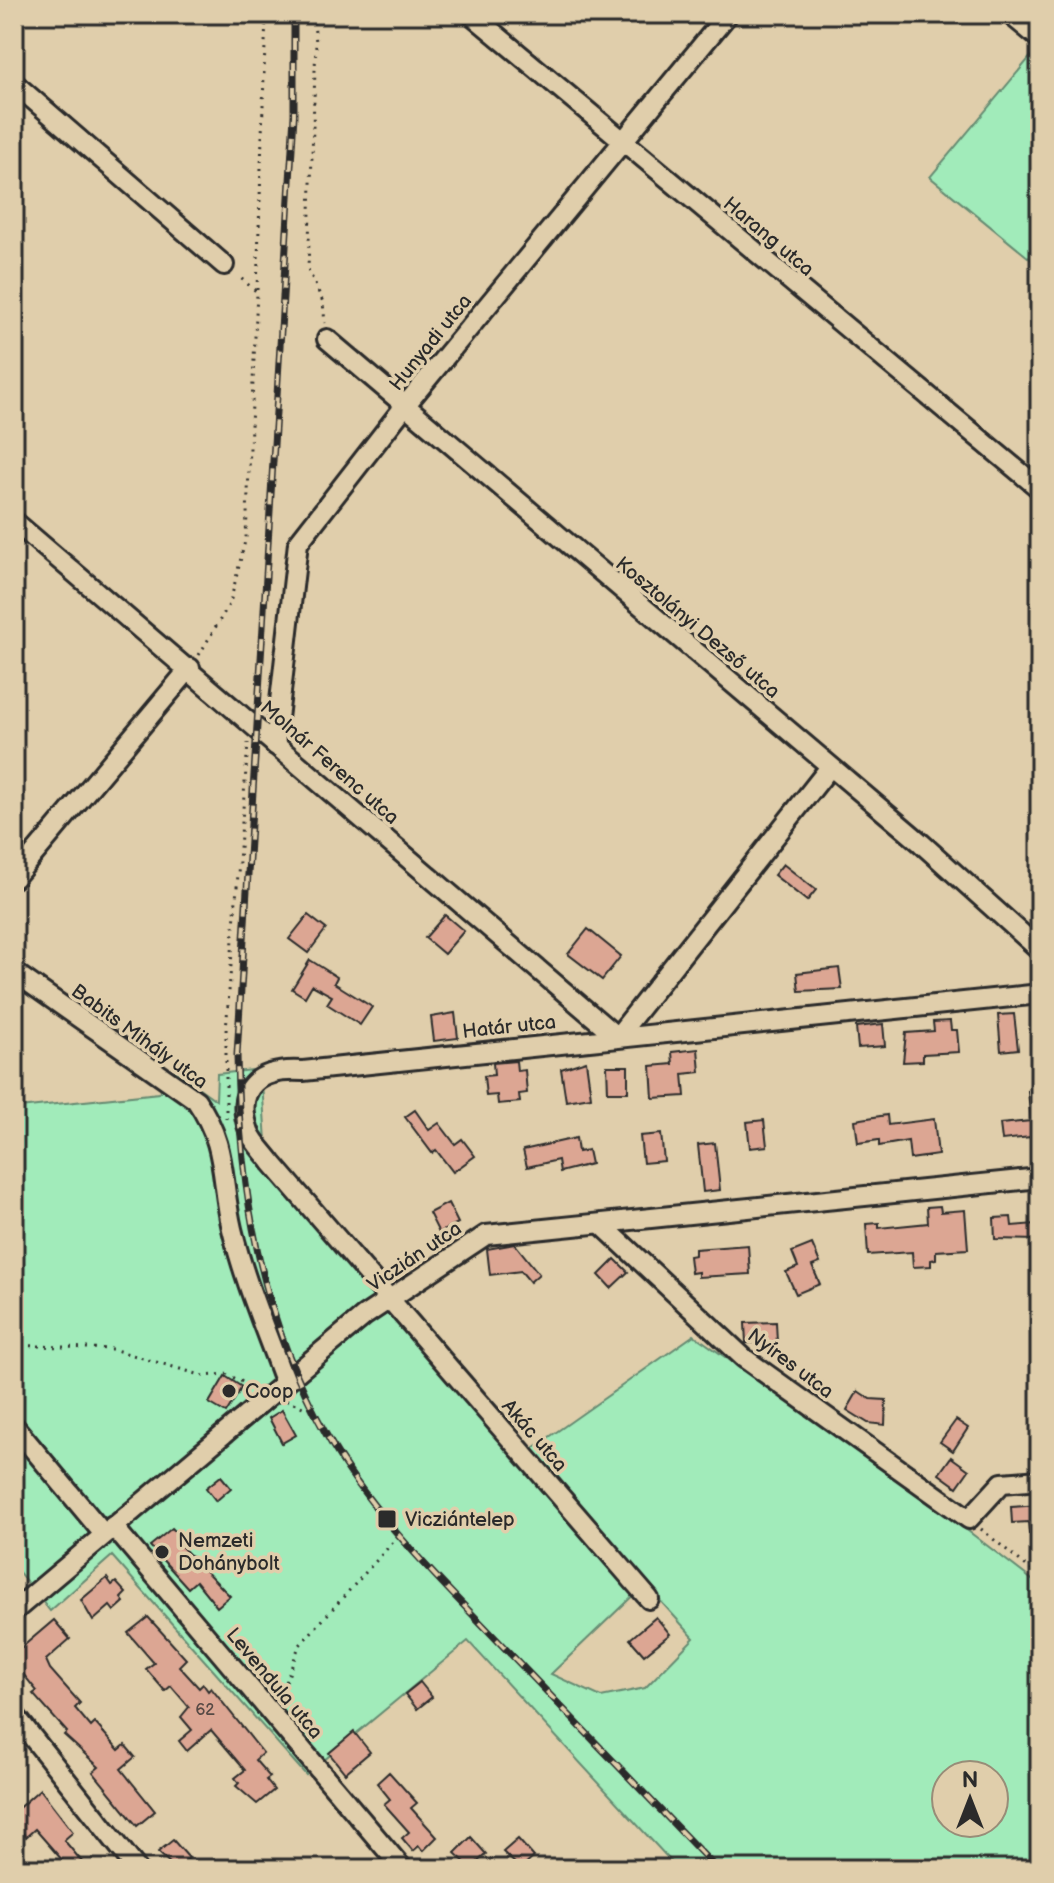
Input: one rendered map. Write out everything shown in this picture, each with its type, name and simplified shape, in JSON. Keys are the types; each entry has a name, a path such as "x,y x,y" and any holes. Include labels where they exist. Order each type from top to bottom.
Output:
{"street":[{"name":"Harang utca","path":"471,14 1040,489"},
{"name":"Hunyadi utca","path":"275,745 298,543 404,407 728,14"},
{"path":"1010,14 1040,39"},
{"path":"14,83 224,265"},
{"name":"Kosztolányi Dezső utca","path":"327,339 1040,950"},
{"name":"Molnár Ferenc utca","path":"14,521 190,668 249,723 617,1037"},
{"path":"14,878 190,668"},
{"path":"617,1037 830,767"},
{"name":"Babits Mihály utca","path":"14,972 196,1100 203,1110 217,1135 232,1230 284,1381"},
{"name":"Határ utca","path":"388,1299 250,1133 247,1093 251,1085 266,1073 1040,994"},
{"name":"Viczián utca","path":"14,1611 284,1381 388,1299 486,1235 1040,1178"},
{"name":"Nyíres utca","path":"601,1224 744,1358 969,1519"},
{"name":"Akác utca","path":"388,1299 649,1599"},
{"name":"Levendula utca","path":"14,1426 263,1704 403,1869"},
{"path":"969,1519 1002,1483 1040,1480"},
{"path":"14,1714 137,1869"}],"path":[{"path":"190,668 230,603 246,537 266,14"},
{"path":"313,14 316,42 308,269 323,302 327,339"},
{"path":"224,265 257,292"},
{"path":"228,1133 224,1102 226,1031 249,723"},
{"path":"14,1345 112,1349 204,1376 226,1374 305,1408"},
{"path":"969,1519 1040,1577"},
{"path":"263,1704 285,1685 299,1646 394,1541"}],"green space":[{"path":"1037,49 1040,51 1040,267 930,177"},
{"path":"261,1069 266,1141 528,1452 694,1335 934,1505 1040,1586 1040,1869 678,1869 468,1641 306,1775 112,1556 50,1611 14,1566 14,1114 19,1108 159,1093 175,1071 216,1100 217,1074","holes":["645,1584 694,1638 645,1688 601,1697 551,1674"]}],"building":[{"path":"783,864 816,890 807,901 774,875"},
{"path":"308,915 326,929 308,953 289,939"},
{"path":"445,915 464,931 444,954 425,938"},
{"path":"588,929 621,956 602,980 568,954"},
{"path":"310,960 337,977 334,983 372,1007 360,1025 327,1004 332,996 312,985 305,997 292,989"},
{"path":"839,968 842,989 799,991 797,973"},
{"path":"455,1013 458,1038 434,1041 431,1017"},
{"path":"1014,1014 1018,1049 1001,1051 998,1015"},
{"path":"950,1021 951,1030 957,1030 959,1052 923,1054 923,1061 903,1062 906,1033 934,1031 933,1022"},
{"path":"883,1024 885,1046 858,1048 856,1027"},
{"path":"698,1049 700,1072 683,1074 685,1096 653,1098 651,1066 673,1064 672,1052"},
{"path":"516,1061 517,1071 525,1070 527,1093 519,1094 520,1102 498,1104 497,1095 486,1096 484,1076 494,1075 493,1063"},
{"path":"586,1061 591,1097 566,1101 561,1069"},
{"path":"607,1066 628,1066 628,1092 608,1092"},
{"path":"1040,1090 1040,1136 1002,1140 1000,1124 1031,1121 1028,1091"},
{"path":"415,1110 429,1130 439,1123 455,1144 462,1139 475,1156 453,1172 436,1150 432,1153 405,1117"},
{"path":"887,1115 888,1125 934,1119 938,1155 910,1159 908,1141 879,1146 879,1140 858,1143 855,1120"},
{"path":"764,1120 767,1146 750,1148 747,1122"},
{"path":"661,1134 664,1161 643,1163 640,1136"},
{"path":"576,1138 578,1152 588,1150 591,1164 560,1172 558,1160 527,1167 523,1150"},
{"path":"715,1143 720,1190 703,1192 698,1145"},
{"path":"448,1203 458,1223 439,1233 429,1213"},
{"path":"940,1206 941,1212 965,1210 968,1249 936,1251 936,1259 931,1260 931,1266 913,1267 912,1252 868,1255 866,1224 879,1223 879,1228 928,1223 927,1207"},
{"path":"1011,1217 1012,1226 1035,1224 1036,1240 995,1239 994,1218"},
{"path":"515,1244 539,1274 530,1282 521,1271 490,1275 487,1249"},
{"path":"812,1244 820,1263 812,1266 820,1284 796,1294 786,1272 798,1267 792,1252"},
{"path":"748,1245 750,1274 698,1277 698,1272 691,1273 689,1256 695,1255 695,1249"},
{"path":"615,1259 628,1272 611,1288 599,1275"},
{"path":"776,1322 777,1342 746,1343 745,1323"},
{"path":"225,1376 242,1387 226,1413 209,1403"},
{"path":"858,1391 870,1399 886,1400 885,1425 868,1423 847,1410"},
{"path":"282,1410 296,1435 282,1443 269,1418"},
{"path":"956,1420 968,1428 953,1451 940,1442"},
{"path":"951,1457 969,1470 957,1487 939,1474"},
{"path":"221,1476 231,1488 216,1501 206,1488"},
{"path":"1040,1505 1040,1534 1029,1534 1028,1522 1012,1523 1011,1507"},
{"path":"172,1528 185,1542 181,1546 230,1596 217,1607 196,1581 188,1588 150,1546"},
{"path":"107,1578 112,1585 116,1582 126,1593 121,1598 124,1602 114,1611 110,1606 93,1621 81,1600"},
{"path":"148,1617 186,1659 179,1666 199,1688 203,1684 208,1691 211,1688 263,1753 255,1760 270,1777 266,1780 274,1790 257,1804 236,1786 239,1783 235,1778 245,1770 211,1730 187,1751 179,1741 192,1730 181,1717 189,1707 171,1686 165,1691 146,1669 154,1663 128,1633"},
{"path":"656,1617 670,1634 644,1655 630,1639"},
{"path":"54,1620 70,1639 46,1660 50,1669 80,1703 75,1708 91,1727 95,1723 119,1750 125,1745 135,1757 121,1769 155,1811 137,1826 93,1772 99,1767 64,1735 67,1732 33,1694 37,1691 14,1663 14,1654"},
{"path":"420,1682 432,1697 417,1709 405,1694"},
{"path":"354,1732 370,1752 345,1773 329,1753"},
{"path":"389,1772 417,1803 411,1808 437,1837 423,1851 419,1846 413,1851 402,1838 409,1832 384,1804 390,1799 377,1783"},
{"path":"40,1789 73,1832 64,1840 88,1869 54,1869 63,1861 35,1829 26,1837 14,1823 14,1812"},
{"path":"471,1837 486,1854 471,1868 455,1853"},
{"path":"518,1839 534,1857 521,1869 503,1852"},
{"path":"173,1840 189,1858 176,1869 158,1852"}],"railway":[{"path":"294,14 294,115 237,1055 242,1154 258,1250 269,1298 303,1390 326,1434 363,1491 429,1568 717,1869"}],"place":[{"name":"Coop","path":"229,1391"},
{"name":"Vicziántelep","path":"387,1519"},
{"name":"Nemzeti Dohánybolt","path":"162,1552"}]}
